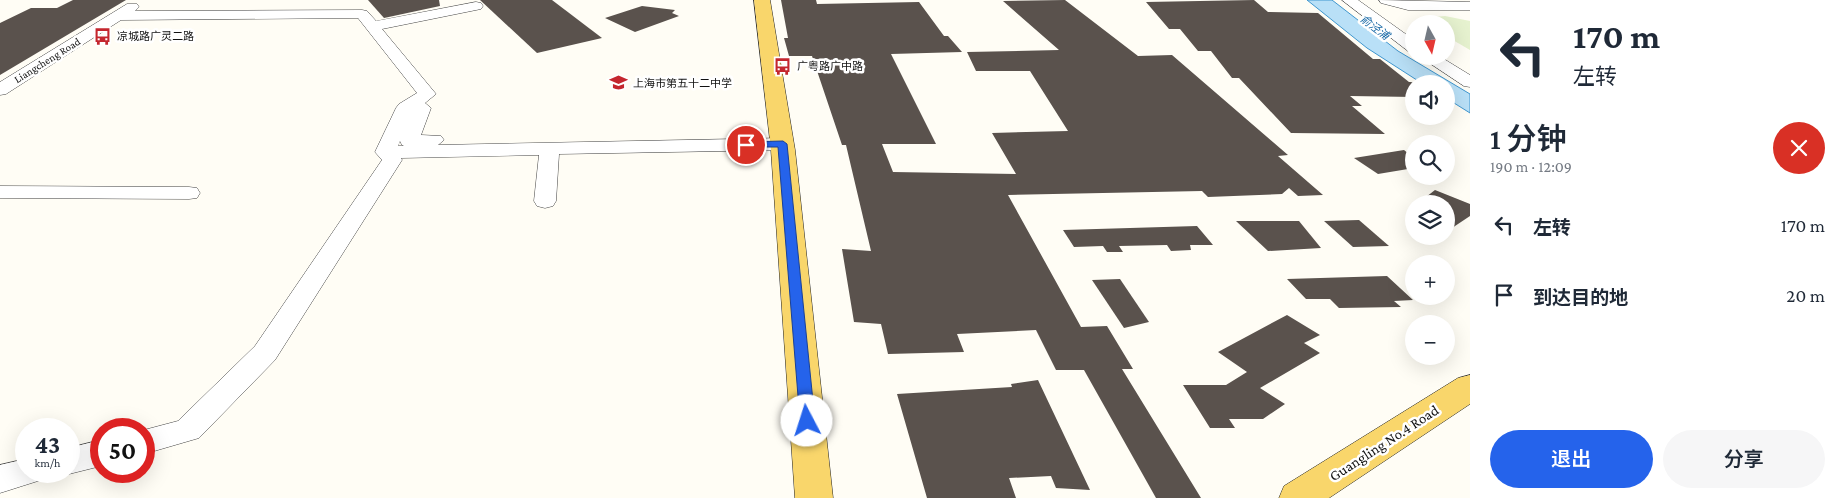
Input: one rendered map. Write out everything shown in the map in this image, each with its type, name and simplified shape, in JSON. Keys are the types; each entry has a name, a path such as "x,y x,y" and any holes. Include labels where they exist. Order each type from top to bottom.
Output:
{"main road":[{"path":"762,0 783,144 814,498"},
{"name":"Guangling No.4 Road","path":"1298,498 1470,387"}],"street":[{"name":"Liangcheng Road","path":"0,90 144,0"},
{"path":"1349,0 1405,41"},
{"path":"1386,0 1408,6 1470,6"},
{"path":"374,26 476,6"},
{"path":"118,16 362,14 374,26 427,94 405,108 385,152"},
{"path":"1442,65 1470,82"},
{"path":"422,108 409,141 783,144"},
{"path":"385,152 549,149 594,142 701,134"},
{"path":"545,202 549,149"},
{"path":"155,439 188,430 265,353 392,160 385,152"},
{"path":"0,192 190,193"},
{"path":"0,479 15,475"}],"green space":[{"path":"1455,18 1470,21 1470,50 1455,41"}],"water":[{"path":"1307,0 1332,0 1405,55 1405,65 1421,65 1438,75 1409,75 1367,48"},
{"path":"1455,85 1470,94 1470,113 1455,104"}],"building":[{"path":"73,0 126,0 0,75 0,23 31,8 57,8"},
{"path":"368,0 439,0 440,6 384,18"},
{"path":"480,0 552,0 602,38 537,53"},
{"path":"781,0 816,0 817,4 919,2 944,36 948,36 962,52 891,54 936,144 882,144 893,172 1016,174 992,133 1068,131 1030,71 976,71 967,52 1059,50 1003,1 1065,0 1138,56 1172,55 1288,155 1278,156 1323,195 1298,196 1289,188 1282,194 1208,197 1202,191 1008,195 1081,327 1107,326 1133,369 1122,369 1201,498 1156,498 1084,370 1056,370 1036,330 957,334 964,352 888,354 881,324 854,322 842,249 871,251 846,145 842,145 812,56 789,56 784,38 788,38"},
{"path":"1254,0 1268,12 1318,13 1373,59 1380,59 1405,79 1405,97 1350,96 1362,106 1352,106 1385,134 1291,133 1239,78 1232,78 1211,51 1198,51 1180,29 1169,29 1146,2"},
{"path":"642,6 675,10 672,13 679,16 635,32 605,18"},
{"path":"1404,150 1405,170 1378,174 1354,158"},
{"path":"1435,190 1448,195 1429,195"},
{"path":"1455,198 1470,204 1470,216 1455,226"},
{"path":"1359,220 1389,246 1353,247 1324,221"},
{"path":"1236,221 1299,221 1321,248 1268,251"},
{"path":"1197,226 1213,245 1190,245 1191,250 1171,251 1167,245 1119,246 1123,252 1107,252 1103,246 1074,247 1063,230"},
{"path":"1387,276 1405,293 1405,300 1394,301 1401,307 1339,308 1330,299 1306,299 1287,279"},
{"path":"1120,279 1149,322 1124,328 1092,280"},
{"path":"1287,315 1320,335 1304,343 1320,353 1260,388 1285,404 1263,419 1229,419 1235,428 1210,428 1183,385 1226,385 1247,372 1218,352"},
{"path":"1038,380 1090,490 1056,488 1051,476 1009,478 1016,498 927,498 897,394 1012,387 1011,384"}],"place":[{"name":"凉城路广灵二路","path":"103,36"},
{"name":"广粤路广中路","path":"783,66"},
{"name":"上海市第五十二中学","path":"619,83"}],"route":[{"path":"746,145 783,144 807,421"}],"water label":[{"name":"俞泾浦","path":"1375,27"}]}
